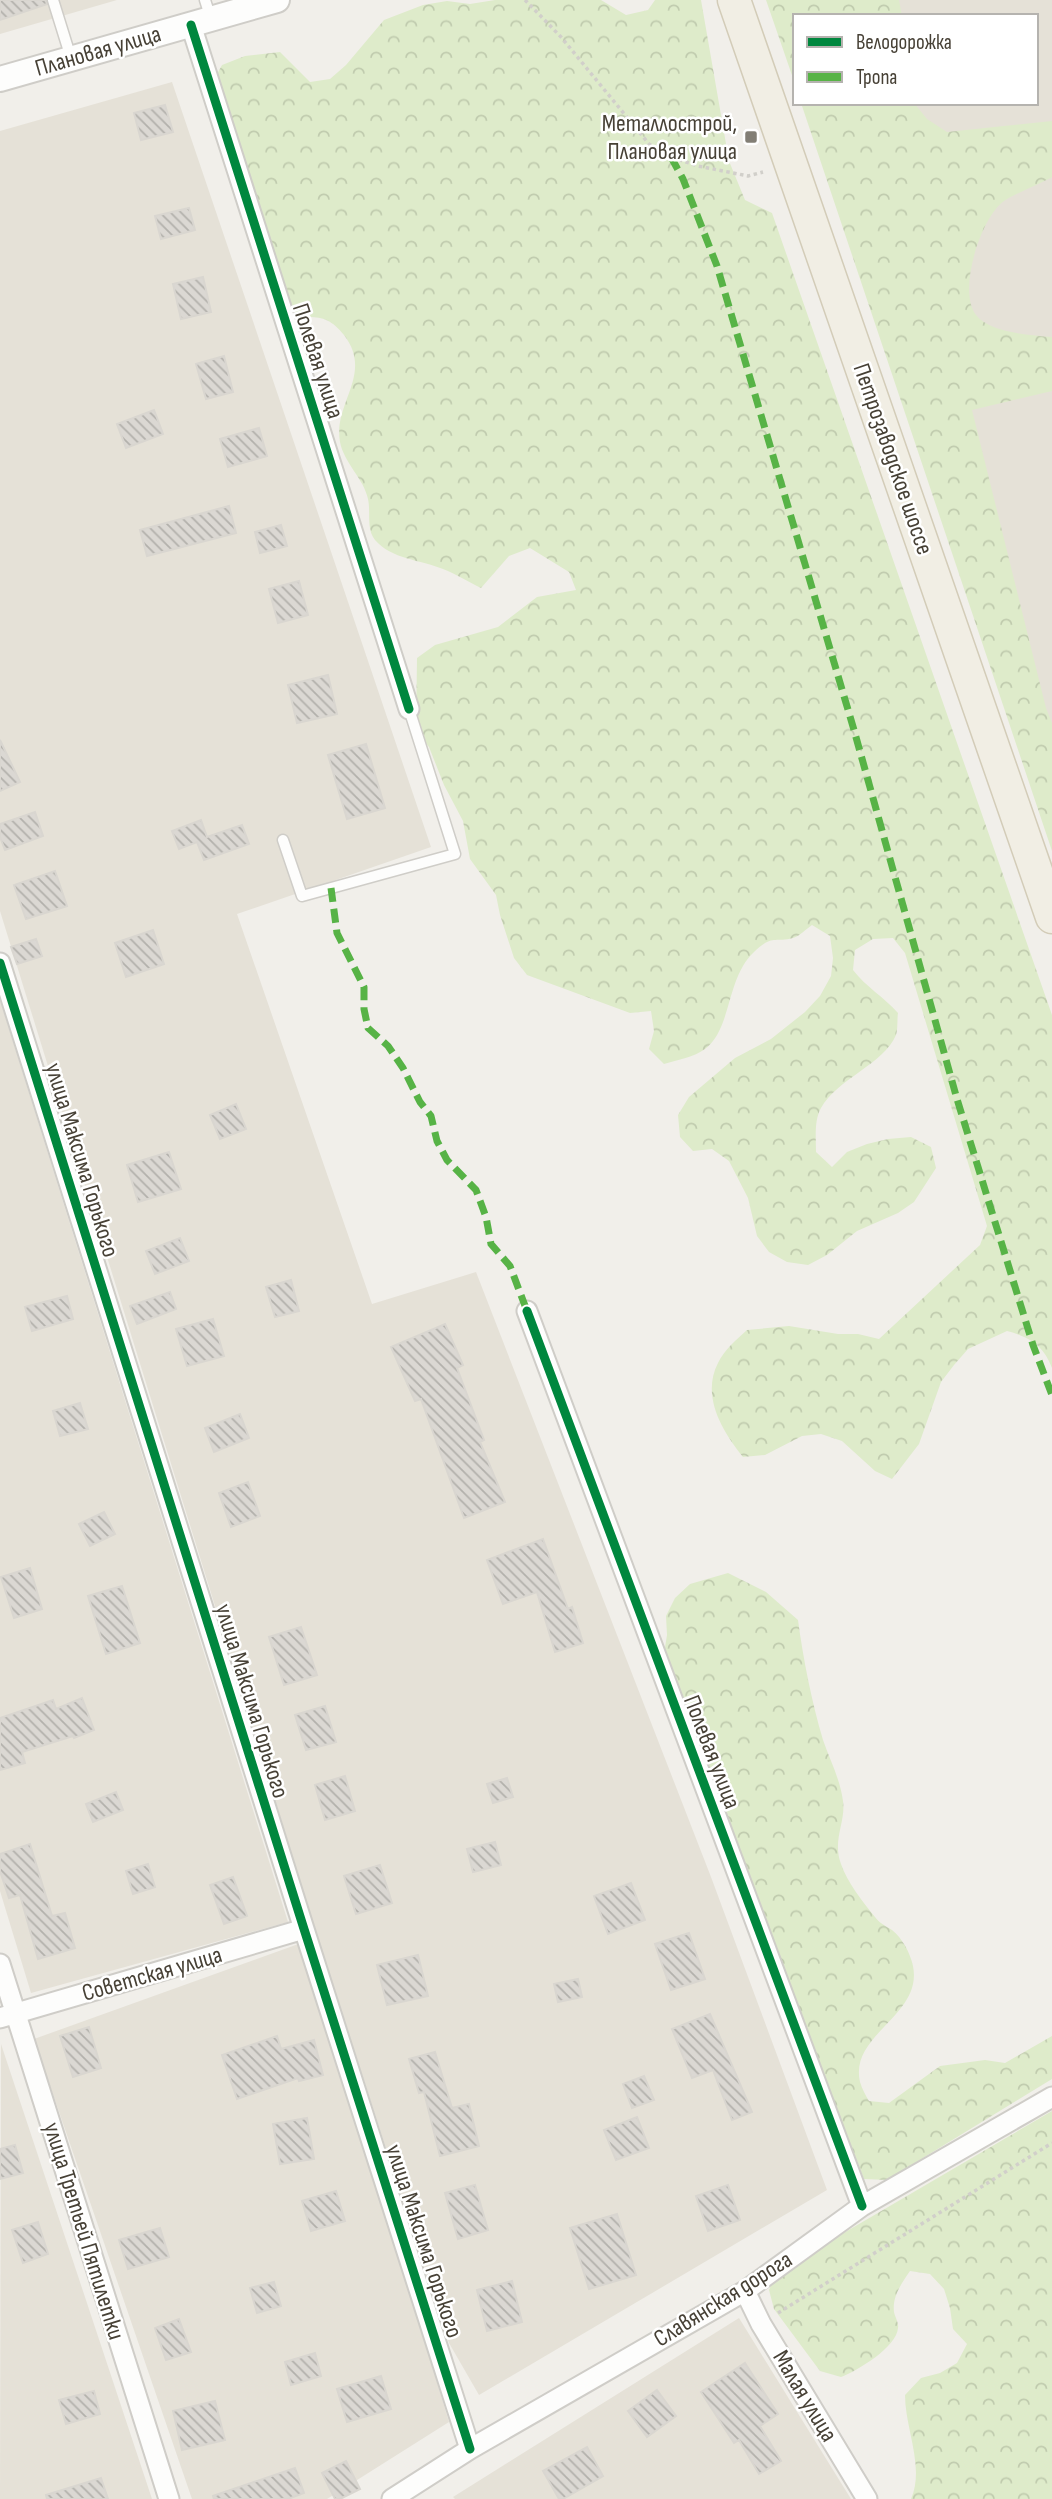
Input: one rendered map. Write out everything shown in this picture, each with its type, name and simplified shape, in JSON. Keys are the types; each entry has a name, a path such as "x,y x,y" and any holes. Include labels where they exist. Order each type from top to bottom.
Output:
{"main road":[{"name":"Петрозаводское шоссе","path":"734,0 1052,917"}],"street":[{"name":"Плановая улица","path":"0,79 202,14 277,0"},
{"name":"Полевая улица","path":"202,14 409,709"},
{"name":"улица Максима Горького","path":"0,963 303,1929 470,2449"},
{"name":"Полевая улица","path":"527,1311 862,2206"},
{"name":"Советская улица","path":"8,2016 303,1929"},
{"name":"улица Третьей Пятилетки","path":"0,1964 8,2016 169,2499"},
{"name":"Славянская дорога","path":"400,2497 470,2449 745,2291 862,2206 1052,2097"},
{"name":"Малая улица","path":"745,2291 761,2324 867,2499"}],"lane":[{"path":"53,0 71,58"},
{"path":"283,840 302,896 455,854 409,709"}],"path":[{"path":"524,0 561,37 649,144 671,157 698,166 748,176 763,172"},
{"path":"761,2324 1052,2143"}],"shaded area":[{"path":"0,0 117,0 0,34"},
{"path":"829,0 1052,0 1052,780 858,105 1038,105 1038,14 833,14"},
{"path":"172,82 431,847 237,914 372,1304 476,1272 711,1877 827,2190 479,2395 449,2343 315,1929 0,911 0,131"},
{"path":"0,1000 288,1922 31,1993 0,1891"},
{"path":"304,1942 449,2422 327,2499 192,2499 34,2039"},
{"path":"1,2044 152,2499 0,2499"},
{"path":"739,2318 851,2499 453,2497"}],"green space":[{"path":"495,0 601,0 626,15 648,10 655,0 701,0 729,161 745,200 772,213 1052,1015 1052,1368 1040,1348 1023,1336 1007,1331 968,1349 941,1382 919,1444 892,1479 875,1471 842,1441 821,1434 802,1436 765,1455 743,1457 721,1425 712,1388 713,1375 721,1358 747,1330 789,1326 879,1339 980,1245 987,1226 905,953 893,938 873,939 855,950 853,970 898,1013 897,1033 881,1055 838,1088 821,1108 816,1124 816,1152 832,1167 847,1152 867,1144 911,1137 931,1147 936,1168 914,1202 898,1213 857,1231 827,1255 808,1265 787,1262 769,1252 757,1236 748,1198 729,1161 712,1149 693,1151 680,1137 678,1115 689,1097 735,1058 771,1039 805,1012 820,996 831,976 833,958 830,936 812,925 796,937 769,941 760,946 738,975 714,1040 696,1054 664,1064 649,1049 654,1031 651,1011 630,1013 527,975 514,958 496,895 470,859 463,821 444,785 429,747 416,731 417,658 435,645 498,627 537,597 576,590 569,572 530,548 509,556 481,588 443,569 389,551 372,536 366,492 340,442 339,428 354,376 352,349 338,328 327,320 315,317 292,318 212,83 222,65 245,56 280,52 310,82 330,79 346,65 384,20 423,5 447,1 470,4"},
{"path":"766,0 899,0 902,14 793,14 793,78"},
{"path":"802,105 916,105 927,119 947,132 1052,121 1052,177 1009,198 995,210 987,222 974,255 969,289 971,304 982,321 1011,332 1052,337 1052,391 972,410 1052,723 1052,851"},
{"path":"728,1573 766,1592 798,1620 815,1711 843,1801 838,1839 841,1864 851,1885 877,1919 903,1942 913,1966 913,1983 907,1998 865,2051 860,2065 860,2082 869,2101 889,2103 940,2066 985,2060 1005,2063 1052,2036 1052,2079 887,2180 864,2179 663,1660 667,1635 666,1616 675,1598 690,1584"},
{"path":"1052,2111 1052,2499 911,2499 916,2474 905,2395 921,2378 940,2373 957,2363 967,2344 953,2329 944,2289 930,2274 910,2271 898,2290 895,2301 894,2312 898,2326 891,2343 875,2357 841,2377 820,2371 774,2309 769,2290 777,2272"}],"building":[{"path":"0,0 46,0 47,4 0,20"},
{"path":"165,105 173,132 141,140 134,113"},
{"path":"189,208 195,230 161,239 155,216"},
{"path":"203,277 211,312 181,319 173,284"},
{"path":"224,356 233,392 206,399 196,364"},
{"path":"154,410 163,434 126,448 117,424"},
{"path":"259,428 267,456 228,467 220,439"},
{"path":"229,506 236,533 147,556 140,530"},
{"path":"281,525 287,546 260,553 255,532"},
{"path":"299,581 308,615 278,623 269,589"},
{"path":"328,675 337,714 297,723 288,685"},
{"path":"0,740 20,782 0,791"},
{"path":"366,744 385,808 347,819 328,755"},
{"path":"35,812 43,836 5,850 0,837 0,824"},
{"path":"201,820 207,837 242,825 249,844 204,860 197,842 179,849 172,831"},
{"path":"55,871 67,906 26,919 14,885"},
{"path":"153,930 164,964 126,977 115,943"},
{"path":"36,939 42,956 17,964 11,947"},
{"path":"236,1104 246,1129 220,1139 210,1115"},
{"path":"169,1152 181,1189 138,1202 127,1165"},
{"path":"180,1238 189,1261 155,1274 146,1251"},
{"path":"291,1280 299,1311 275,1317 266,1287"},
{"path":"170,1292 176,1309 137,1324 130,1306"},
{"path":"67,1296 73,1319 32,1331 25,1307"},
{"path":"213,1319 224,1356 187,1366 176,1329"},
{"path":"445,1324 463,1365 457,1368 484,1440 480,1442 505,1502 464,1518 421,1399 415,1401 391,1347"},
{"path":"80,1403 88,1429 60,1436 53,1411"},
{"path":"240,1414 249,1438 214,1452 205,1428"},
{"path":"248,1482 260,1516 231,1527 219,1493"},
{"path":"104,1512 115,1534 90,1546 79,1524"},
{"path":"543,1539 568,1609 572,1607 583,1643 555,1652 537,1592 503,1604 487,1560"},
{"path":"30,1568 42,1609 14,1618 1,1577"},
{"path":"122,1586 140,1643 106,1654 88,1596"},
{"path":"301,1627 317,1675 284,1685 269,1637"},
{"path":"82,1698 94,1730 22,1752 25,1763 0,1770 0,1718 53,1700 56,1709"},
{"path":"325,1706 336,1742 306,1750 295,1715"},
{"path":"345,1776 355,1811 325,1820 315,1785"},
{"path":"507,1778 513,1797 493,1803 487,1784"},
{"path":"116,1792 123,1810 93,1822 86,1804"},
{"path":"495,1842 501,1865 473,1872 467,1849"},
{"path":"30,1844 52,1916 65,1913 75,1948 38,1959 20,1895 9,1898 0,1871 0,1854"},
{"path":"148,1864 155,1887 133,1894 126,1871"},
{"path":"380,1865 392,1903 356,1914 344,1876"},
{"path":"233,1877 247,1916 224,1924 210,1885"},
{"path":"631,1883 645,1920 608,1934 594,1896"},
{"path":"689,1933 705,1979 671,1990 655,1944"},
{"path":"418,1955 428,1996 387,2005 377,1965"},
{"path":"578,1979 582,1997 558,2002 554,1984"},
{"path":"710,2014 752,2112 732,2120 713,2070 692,2078 672,2029"},
{"path":"89,2027 101,2068 73,2077 60,2036"},
{"path":"277,2036 281,2049 314,2040 323,2075 299,2081 298,2078 237,2099 222,2055"},
{"path":"435,2052 452,2108 469,2104 479,2146 440,2156 424,2092 419,2093 409,2059"},
{"path":"644,2076 654,2100 632,2108 623,2084"},
{"path":"637,2117 649,2148 616,2160 604,2130"},
{"path":"307,2118 314,2159 280,2164 273,2124"},
{"path":"15,2145 23,2173 0,2179 0,2149"},
{"path":"475,2185 488,2230 458,2239 445,2193"},
{"path":"728,2185 740,2220 708,2231 696,2196"},
{"path":"336,2191 345,2221 311,2231 302,2201"},
{"path":"617,2214 636,2275 589,2289 570,2228"},
{"path":"38,2222 48,2254 23,2263 12,2230"},
{"path":"160,2228 169,2257 128,2269 119,2240"},
{"path":"512,2281 522,2322 487,2331 477,2290"},
{"path":"274,2282 281,2306 257,2313 250,2288"},
{"path":"179,2319 191,2352 166,2360 155,2328"},
{"path":"315,2353 321,2376 291,2385 285,2362"},
{"path":"745,2363 778,2414 760,2426 781,2461 759,2474 739,2440 734,2443 701,2392"},
{"path":"381,2376 391,2409 347,2422 337,2389"},
{"path":"657,2390 676,2416 647,2437 628,2411"},
{"path":"94,2391 100,2414 66,2424 59,2400"},
{"path":"215,2401 225,2440 182,2450 173,2411"},
{"path":"587,2447 603,2476 559,2499 543,2471"},
{"path":"346,2461 360,2489 335,2499 322,2473"},
{"path":"295,2468 304,2493 288,2499 214,2499 213,2496"},
{"path":"101,2478 108,2499 47,2499 46,2495"}],"marked path":[{"path":"671,157 683,179 717,266 854,730 957,1099 1033,1345 1052,1395"},
{"path":"331,888 337,933 364,987 364,1009 368,1028 388,1046 403,1068 420,1102 431,1116 437,1141 447,1160 476,1190 486,1217 491,1244 510,1266 527,1311"}],"cycle path":[{"path":"191,25 409,709"},
{"path":"0,963 470,2449"},
{"path":"527,1311 862,2206"}],"place":[{"name":"Металлострой, Плановая улица","path":"751,137"}]}
